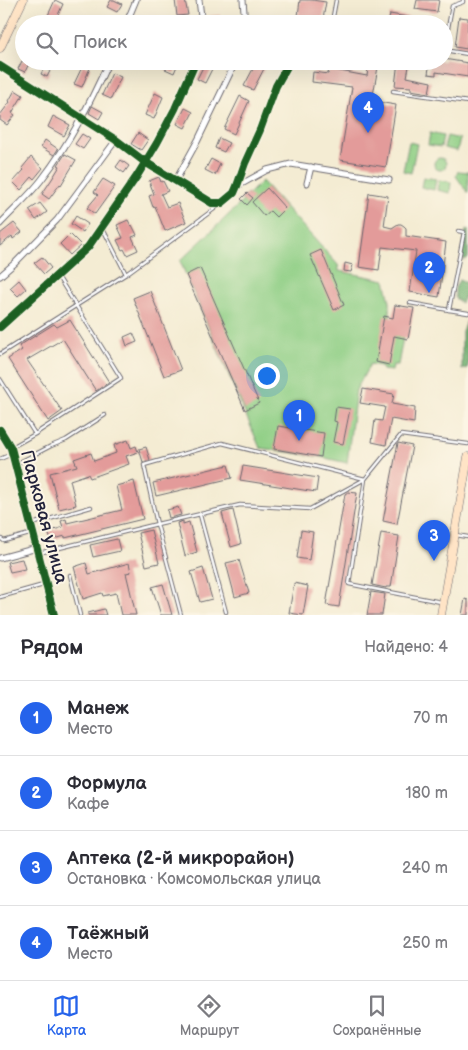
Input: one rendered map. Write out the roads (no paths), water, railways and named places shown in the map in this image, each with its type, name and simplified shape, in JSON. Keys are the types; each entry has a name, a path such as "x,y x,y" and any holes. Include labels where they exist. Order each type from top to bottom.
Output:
{"main road":[{"path":"16,15 23,0"},
{"path":"0,48 15,17"},
{"path":"441,615 468,457"}],"street":[{"path":"130,15 136,0"},
{"path":"199,0 201,15"},
{"path":"243,0 244,15"},
{"path":"0,66 116,140 145,162 212,203 222,203 234,193 276,86 285,70"},
{"path":"0,224 41,180 65,147 92,100 105,70"},
{"path":"0,327 88,247 137,176 157,143 175,109 192,70"},
{"path":"176,180 198,140 232,70"},
{"path":"0,276 57,220 116,140"},
{"path":"237,186 267,170 291,164 389,180"},
{"path":"307,183 310,166"},
{"name":"Парковая улица","path":"0,430 11,448 54,615"},
{"path":"0,558 37,551"}],"lane":[{"path":"333,15 336,0"},
{"path":"450,15 452,6 463,2 463,0"},
{"path":"453,52 468,54"},
{"path":"393,91 468,102"},
{"path":"0,354 126,274 222,203"},
{"path":"102,226 126,274"},
{"path":"449,310 464,232 458,231"},
{"path":"11,448 121,378 57,275"},
{"path":"410,303 468,313"},
{"path":"0,379 35,434"},
{"path":"15,464 66,440 105,415"},
{"path":"37,551 240,505 310,509 365,479 401,435 468,444"},
{"path":"180,615 144,466 222,443 365,479"},
{"path":"0,459 12,454"},
{"path":"365,479 349,584 443,603"},
{"path":"30,524 91,508"},
{"path":"200,514 226,612"},
{"path":"0,538 4,541 33,533"},
{"path":"455,535 468,537"},
{"path":"70,575 80,615"},
{"path":"0,596 47,584"}],"place":[{"name":"Таёжный","path":"368,133"},
{"name":"Формула","path":"429,293"},
{"name":"Манеж","path":"299,441"},
{"name":"Аптека (2-й микрорайон)","path":"434,561"}]}
